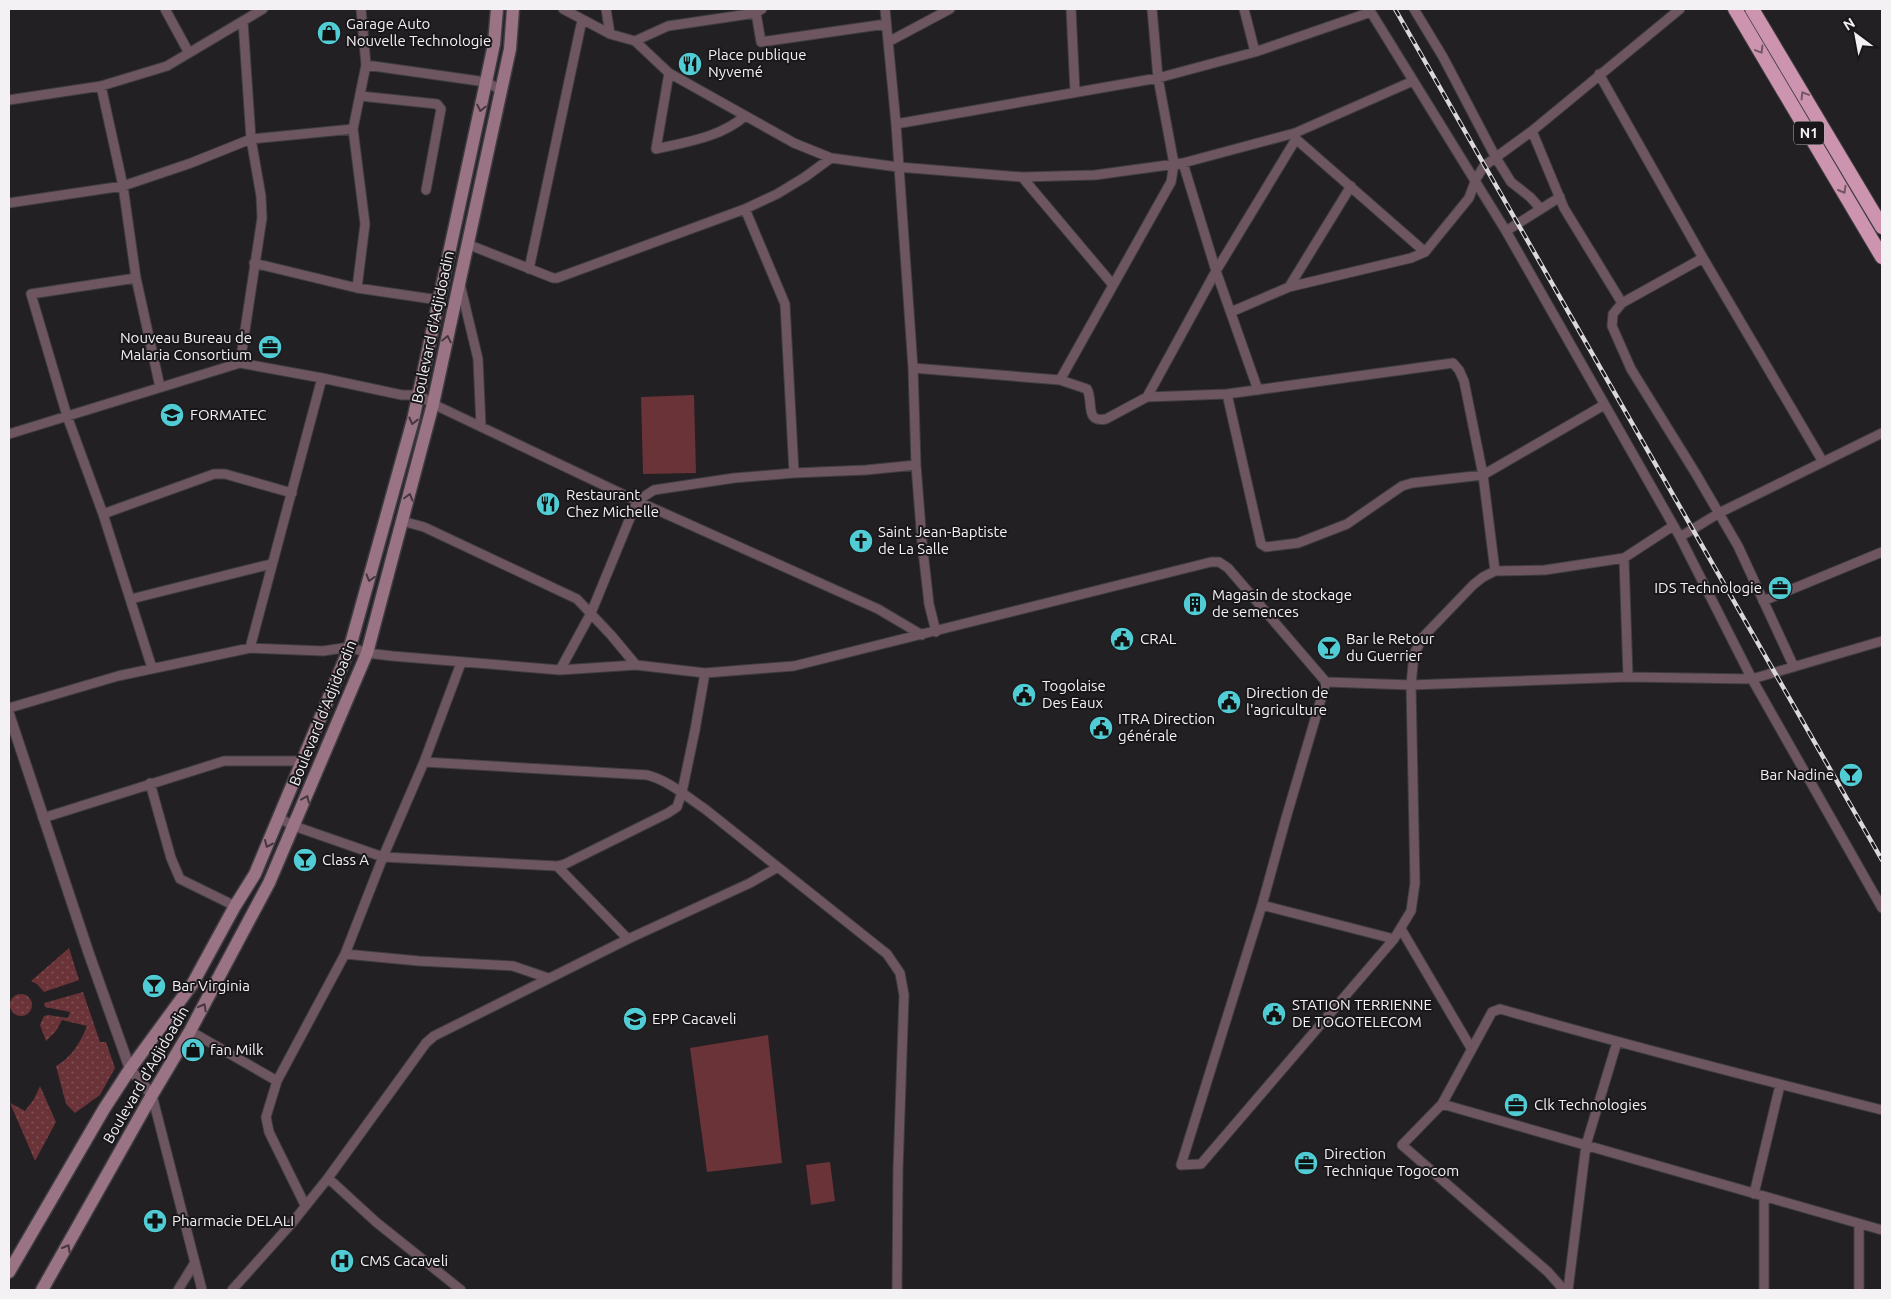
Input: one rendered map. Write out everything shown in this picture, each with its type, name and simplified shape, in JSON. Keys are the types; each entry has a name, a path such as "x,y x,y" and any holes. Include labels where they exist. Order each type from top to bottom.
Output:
{"highway":[{"name":"N1","path":"1735,9 1882,257"},
{"name":"N1","path":"1752,9 1882,227"}],"main road":[{"name":"Boulevard d'Adjidoadin","path":"9,1272 99,1117 130,1070 193,983 235,906 255,874 350,647 419,395 494,44 497,9"},
{"name":"Boulevard d'Adjidoadin","path":"42,1290 190,1031 269,883 367,653 434,404 510,49 513,9"},
{"path":"472,150 486,158"}],"street":[{"path":"165,9 189,53"},
{"path":"9,100 101,86 167,66 263,9"},
{"path":"356,288 365,224 353,129 366,65 361,9"},
{"path":"563,9 610,34 635,41 669,73 794,143 831,158 898,168 1022,177 1095,175 1178,164 1296,136 1413,80"},
{"path":"606,9 610,34"},
{"path":"885,9 896,124 913,368 916,465 922,542 929,604 936,632"},
{"path":"888,42 950,9"},
{"path":"1071,9 1074,92"},
{"path":"1152,9 1158,78 1178,164 1258,390"},
{"path":"1244,9 1256,52"},
{"path":"1414,9 1443,57 1496,158 1511,182 1530,197 1540,208"},
{"path":"1231,312 1289,287 1411,258 1425,252 1469,198 1482,169 1532,131 1680,9"},
{"path":"635,41 668,26 755,11 761,42 886,24"},
{"path":"896,124 1158,78 1256,52 1370,11 1506,231 1680,537 1752,679 1882,908"},
{"path":"529,269 582,20"},
{"path":"240,363 262,218 251,139 243,21"},
{"path":"366,65 486,82 501,90"},
{"path":"669,73 656,148 709,136 737,123 745,116"},
{"path":"1599,74 1703,258 1823,462"},
{"path":"101,86 123,186 136,278 160,387"},
{"path":"360,96 437,104 441,109 426,190"},
{"path":"9,203 123,186 191,163 251,139 353,129"},
{"path":"1532,131 1568,214 1622,303"},
{"path":"1296,136 1425,252"},
{"path":"1147,397 1216,272 1296,136"},
{"path":"467,244 553,278 562,277 745,209 777,194 831,158"},
{"path":"1060,380 1171,182 1178,164"},
{"path":"1022,177 1113,285"},
{"path":"1289,287 1351,186"},
{"path":"1506,231 1560,197"},
{"path":"745,209 785,304 794,473"},
{"path":"1703,258 1622,303 1613,314 1612,321 1631,369 1719,513 1741,553 1794,667"},
{"path":"254,263 356,288 439,300"},
{"path":"136,278 31,294 67,416 131,599 152,668"},
{"path":"459,281 478,359 482,427"},
{"path":"9,434 240,363 402,395 419,395 434,404 638,502 878,610 922,635"},
{"path":"913,368 1060,380 1087,389 1092,414 1094,418 1099,420 1106,419 1147,397 1227,394 1453,363 1464,381 1484,475 1496,571"},
{"path":"250,648 322,378"},
{"path":"1227,394 1263,546 1298,543 1347,524 1402,486 1412,483 1484,475 1604,406"},
{"path":"1680,537 1719,513 1882,433"},
{"path":"560,670 592,613 638,502 660,488 794,473 866,470 916,465"},
{"path":"102,514 214,474 225,474 292,493"},
{"path":"402,521 424,527 577,599 592,613 636,665"},
{"path":"1326,682 1262,905 1181,1165 1202,1164 1394,939 1411,911 1416,883 1410,685 1414,654 1424,636 1483,576 1496,571 1546,570 1624,558 1673,526"},
{"path":"1763,600 1882,552"},
{"path":"1624,558 1628,676"},
{"path":"9,708 118,676 250,648 323,651 350,647 367,653 461,663 560,670 636,665 705,673 794,666 1211,562 1219,562 1228,568 1326,682 1410,685 1628,676 1752,679 1882,640"},
{"path":"131,599 272,564"},
{"path":"305,1205 267,1125 266,1117 277,1081 345,954 383,857 424,762 461,663"},
{"path":"279,818 294,826 383,857 557,866 572,861 677,807 696,730 705,673"},
{"path":"9,714 130,1070 152,1095 202,1290"},
{"path":"43,818 150,783 224,762 303,761"},
{"path":"424,762 646,775 656,778 682,792 887,954 900,973 904,995 897,1290"},
{"path":"150,783 180,879 235,906"},
{"path":"557,866 628,940"},
{"path":"232,1290 292,1223 328,1178 426,1043 443,1031 548,978 750,883 778,867"},
{"path":"1262,905 1394,939"},
{"path":"1400,929 1471,1048"},
{"path":"345,954 419,962 513,966 548,978"},
{"path":"1564,1290 1548,1272 1402,1145 1442,1104 1492,1012 1500,1009 1617,1042 1882,1110"},
{"path":"190,1031 277,1081"},
{"path":"1568,1290 1586,1146 1617,1042"},
{"path":"1754,1194 1780,1085"},
{"path":"1442,1104 1882,1230"},
{"path":"328,1178 376,1222 461,1290"},
{"path":"1764,1197 1764,1290"},
{"path":"1859,1224 1860,1290"},
{"path":"178,1290 194,1264"}],"shaded area":[{"path":"694,395 696,473 643,474 641,397"},
{"path":"69,948 79,980 44,992 37,984 31,981"},
{"path":"83,992 100,1042 106,1042 115,1068 100,1095 75,1113 66,1104 56,1066 75,1049 87,1026 62,1020 56,1031 46,1041 40,1025 44,1016 68,1018 70,1012 45,1007 44,1003"},
{"path":"21,994 29,997 32,1005 29,1013 21,1016 13,1013 10,1005 13,997"},
{"path":"768,1035 782,1163 707,1172 690,1048"},
{"path":"40,1086 56,1122 35,1161 10,1103 25,1111 34,1099"},
{"path":"830,1162 835,1201 811,1205 806,1165"}],"railway":[{"path":"1395,9 1882,860"}],"place":[{"name":"Garage Auto Nouvelle Technologie","path":"329,33"},
{"name":"Place publique Nyvemé","path":"690,64"},
{"name":"Nouveau Bureau de Malaria Consortium","path":"270,347"},
{"name":"FORMATEC","path":"172,415"},
{"name":"Restaurant Chez Michelle","path":"548,504"},
{"name":"Saint Jean-Baptiste de La Salle","path":"861,541"},
{"name":"IDS Technologie","path":"1780,588"},
{"name":"Magasin de stockage de semences","path":"1195,604"},
{"name":"CRAL","path":"1122,639"},
{"name":"Bar le Retour du Guerrier","path":"1329,648"},
{"name":"Togolaise Des Eaux","path":"1024,695"},
{"name":"Direction de l'agriculture","path":"1229,702"},
{"name":"ITRA Direction générale","path":"1101,728"},
{"name":"Bar Nadine","path":"1851,775"},
{"name":"Class A","path":"305,860"},
{"name":"Bar Virginia","path":"154,986"},
{"name":"STATION TERRIENNE DE TOGOTELECOM","path":"1274,1014"},
{"name":"EPP Cacaveli","path":"635,1019"},
{"name":"fan Milk","path":"193,1050"},
{"name":"Clk Technologies","path":"1516,1105"},
{"name":"Direction Technique Togocom","path":"1306,1163"},
{"name":"Pharmacie DELALI","path":"155,1221"},
{"name":"CMS Cacaveli","path":"342,1261"}]}
